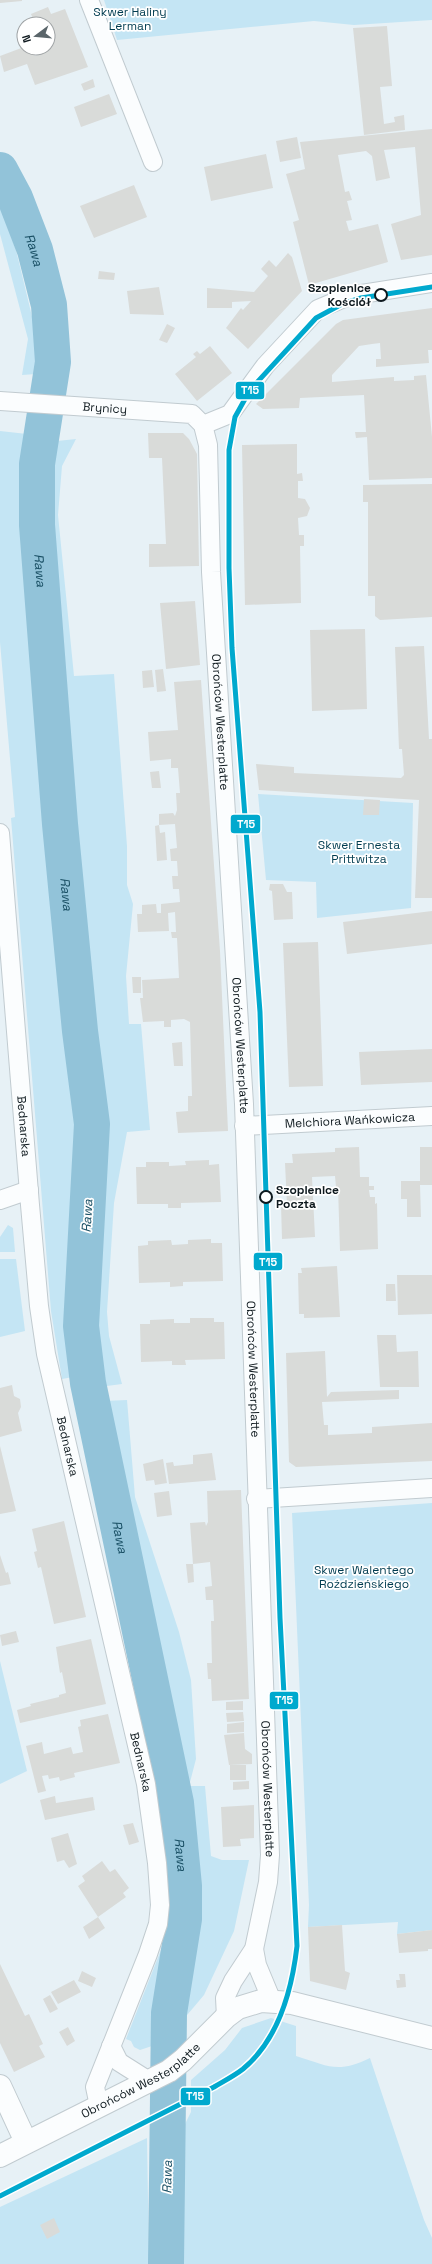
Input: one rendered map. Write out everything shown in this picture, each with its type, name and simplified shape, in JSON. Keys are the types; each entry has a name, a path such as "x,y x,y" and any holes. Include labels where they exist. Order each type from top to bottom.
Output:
{"street":[{"path":"89,0 153,162"},
{"path":"203,425 230,414 265,366 318,309 349,296 432,283"},
{"name":"Brynicy","path":"0,401 181,412 192,414 203,425"},
{"name":"Obrońców Westerplatte","path":"0,2156 149,2081 183,2060 226,2017 226,1998 228,1993 233,1982 254,1949 268,1882 270,1855 256,1499 244,1126 211,572 208,445 203,425"},
{"name":"Bednarska","path":"0,833 39,1306 48,1362 149,1803 157,1863 160,1905 158,1924 148,1954 95,2087 99,2106"},
{"name":"Melchiora Wańkowicza","path":"244,1126 432,1116"},
{"path":"0,1200 29,1190"},
{"path":"256,1499 432,1488"},
{"name":"Obrońców Westerplatte","path":"254,1949 257,1965 272,2001"},
{"path":"226,2017 246,2005 272,2001 292,2003 327,2010 432,2038"},
{"path":"111,2046 119,2062 149,2081"},
{"path":"0,2086 26,2142"}],"green space":[{"name":"Skwer Haliny Lerman","path":"104,0 432,0 432,20 354,25 314,21 117,40"},
{"path":"0,207 16,250 36,333 36,374 22,375 28,339 0,234"},
{"path":"0,431 27,434 21,478 27,577 61,986 79,1128 68,1319 73,1377 62,1379 51,1311 11,818 15,817 0,642"},
{"path":"76,439 62,466 58,515 74,676 114,674 127,846 127,885 133,904 126,976 129,1024 141,1024 150,1130 127,1132 114,1203 107,1312 109,1336 122,1384 99,1387 90,1333 103,1142 73,848 48,519 48,482 57,441"},
{"name":"Skwer Ernesta Prittwitza","path":"258,794 413,803 411,908 317,918 316,882 266,880"},
{"path":"8,1225 13,1228 15,1252 0,1252 0,1237"},
{"path":"0,1259 16,1259 25,1331 0,1337"},
{"path":"127,1400 135,1497 179,1632 191,1680 196,1759 189,1786 205,1786 211,1856 222,1860 249,1860 234,1931 204,1995 177,2027 194,1914 181,1786 167,1706 103,1401"},
{"name":"Skwer Walentego Roździeńskiego","path":"432,1503 432,1930 397,1934 398,1922 308,1927 309,1905 292,1513"},
{"path":"0,1661 27,1771 0,1784"},
{"path":"168,1932 152,2046 140,2050 134,2047 131,2041 126,2039"},
{"path":"271,2018 296,2026 296,2056 333,2067 349,2066 370,2058 424,2220 432,2238 432,2264 176,2264 174,2146 191,2112 191,2080 225,2050 242,2028"},
{"path":"147,2138 149,2264 0,2264 0,2207"}],"building":[{"path":"0,0 22,0 22,1 0,3"},
{"path":"48,7 51,14 65,9 88,67 35,85 27,64 4,72 0,56 16,50 16,56 56,56 56,16 32,16 31,14"},
{"path":"387,26 392,86 380,87 384,124 395,122 394,117 404,115 405,130 364,135 353,28"},
{"path":"93,79 95,87 84,91 81,84"},
{"path":"109,94 117,114 81,127 74,107"},
{"path":"432,129 432,255 401,260 391,224 421,215 415,147 384,150 390,178 376,181 372,156 366,151 338,155 345,192 349,191 352,200 347,201 352,220 346,221 349,231 378,224 388,262 309,285 293,222 299,220 286,174 305,169 300,142"},
{"path":"297,137 301,158 280,162 276,141"},
{"path":"266,154 273,188 211,201 204,167"},
{"path":"134,185 147,217 94,238 80,206"},
{"path":"288,253 292,257 302,291 248,349 226,328 241,308 243,310 251,301 232,302 232,308 207,308 207,288 254,292 268,276 261,269 269,260 276,267"},
{"path":"99,271 115,273 114,280 98,279"},
{"path":"159,287 164,315 130,314 127,291"},
{"path":"432,308 432,350 428,350 429,363 376,367 376,359 381,359 380,343 359,346 332,375 332,382 394,377 394,381 414,380 414,376 426,375 432,437 432,478 369,480 367,437 356,438 355,432 366,432 364,395 300,398 299,408 263,409 256,404 336,324 343,320"},
{"path":"167,324 175,328 167,343 159,340"},
{"path":"210,346 232,373 197,401 175,374 196,357 193,354 197,351 200,354"},
{"path":"148,433 183,433 189,439 197,454 199,566 149,567 149,544 166,544 162,458 149,458"},
{"path":"297,444 297,474 302,473 303,481 298,481 298,498 305,499 310,508 307,516 298,518 299,535 304,535 304,546 300,546 301,603 245,605 242,445"},
{"path":"432,484 432,617 380,620 375,616 375,596 368,596 368,502 363,502 363,485"},
{"path":"195,601 200,665 166,669 160,603"},
{"path":"365,629 367,709 312,711 310,630"},
{"path":"424,646 429,739 432,739 432,898 415,898 419,800 259,790 256,764 294,767 294,773 401,778 404,775 402,749 399,749 395,647"},
{"path":"163,669 166,691 157,692 155,670"},
{"path":"152,670 154,687 143,688 142,671"},
{"path":"201,680 220,951 228,1131 178,1133 176,1112 188,1111 188,1096 192,1096 190,1022 184,1019 171,1020 171,1027 164,1027 164,1021 143,1022 140,998 143,998 142,980 179,978 177,938 172,938 171,932 176,932 175,912 168,913 169,931 138,932 137,914 142,914 142,905 156,904 157,913 161,913 161,904 180,902 179,889 173,889 172,876 178,876 177,861 171,861 170,849 177,848 175,824 159,825 159,814 173,813 175,816 177,810 176,793 180,793 178,768 171,768 171,759 150,761 148,732 178,730 174,682"},
{"path":"159,771 161,788 152,788 150,772"},
{"path":"364,799 380,800 379,815 363,815"},
{"path":"159,825 160,833 165,832 167,860 157,861 155,826"},
{"path":"270,884 283,884 287,892 292,892 293,919 274,920 272,891 269,890"},
{"path":"432,911 432,944 347,954 343,922"},
{"path":"318,942 323,1086 289,1087 283,943"},
{"path":"132,977 141,977 141,993 133,993"},
{"path":"182,1042 183,1066 174,1066 172,1043"},
{"path":"432,1049 432,1082 361,1085 359,1052"},
{"path":"359,1147 360,1177 369,1177 369,1186 374,1186 374,1190 369,1190 370,1197 375,1197 375,1204 377,1203 378,1249 340,1251 338,1187 336,1187 335,1176 312,1177 315,1237 282,1239 281,1205 287,1205 285,1163 293,1163 292,1154 335,1152 335,1148"},
{"path":"420,1147 432,1147 432,1185 420,1185 421,1217 407,1217 407,1199 401,1199 401,1181 420,1181"},
{"path":"209,1160 209,1165 219,1164 221,1202 181,1203 181,1208 168,1208 168,1204 137,1204 136,1167 146,1167 146,1162 169,1162 169,1166 186,1165 185,1161"},
{"path":"211,1239 211,1243 222,1243 223,1281 183,1282 183,1286 170,1287 170,1282 139,1283 138,1246 148,1245 148,1241 171,1240 172,1245 188,1244 188,1240"},
{"path":"337,1266 340,1317 304,1318 304,1314 299,1314 298,1273 302,1273 301,1268"},
{"path":"397,1275 432,1275 432,1314 398,1315"},
{"path":"386,1284 395,1284 396,1301 386,1301"},
{"path":"190,1318 214,1318 214,1322 224,1322 225,1359 185,1360 186,1365 172,1365 172,1361 141,1362 140,1324 150,1324 150,1320 174,1319 174,1323 190,1323"},
{"path":"377,1335 396,1335 397,1352 418,1351 419,1387 380,1387"},
{"path":"325,1351 327,1397 331,1392 399,1390 399,1399 322,1402 324,1425 328,1425 328,1435 372,1433 372,1427 432,1423 432,1461 296,1467 289,1462 286,1353"},
{"path":"12,1385 14,1396 20,1399 21,1407 18,1413 22,1431 0,1437 0,1388"},
{"path":"0,1446 16,1511 0,1514"},
{"path":"212,1453 216,1480 169,1484 166,1463 173,1462 174,1466 193,1464 193,1455"},
{"path":"163,1459 167,1483 155,1485 154,1480 146,1481 143,1464"},
{"path":"241,1490 249,1699 212,1701 211,1679 208,1679 207,1663 212,1663 211,1621 214,1621 213,1600 206,1600 205,1587 212,1586 210,1562 193,1564 190,1523 205,1522 206,1526 208,1522 207,1491"},
{"path":"169,1491 172,1515 157,1517 154,1493"},
{"path":"64,1521 86,1617 54,1624 41,1567 38,1568 34,1552 37,1551 32,1529"},
{"path":"0,1555 6,1573 8,1572 11,1584 0,1586"},
{"path":"186,1564 193,1564 194,1582 188,1583"},
{"path":"16,1631 19,1642 2,1646 0,1635"},
{"path":"91,1639 106,1704 20,1723 17,1710 31,1706 30,1704 59,1697 59,1695 66,1693 62,1672 60,1673 56,1647"},
{"path":"243,1701 243,1710 226,1710 226,1702"},
{"path":"243,1712 244,1721 227,1722 226,1713"},
{"path":"108,1714 120,1763 74,1773 75,1777 60,1781 59,1777 49,1779 48,1775 42,1776 46,1791 38,1793 26,1746 42,1742 44,1754 71,1747 73,1754 83,1752 78,1727 81,1726 80,1720"},
{"path":"244,1722 244,1732 227,1733 227,1724"},
{"path":"244,1733 245,1749 252,1754 252,1764 229,1765 224,1735"},
{"path":"230,1765 246,1765 246,1780 230,1780"},
{"path":"249,1781 249,1789 233,1790 233,1782"},
{"path":"55,1796 56,1803 93,1797 95,1810 45,1820 40,1800"},
{"path":"254,1805 254,1838 240,1839 241,1846 223,1847 221,1807"},
{"path":"133,1823 139,1842 129,1845 123,1825"},
{"path":"68,1833 77,1864 69,1868 64,1860 57,1862 51,1838"},
{"path":"102,1861 110,1872 115,1869 129,1888 123,1893 126,1897 98,1917 78,1886 85,1881 82,1876"},
{"path":"98,1917 105,1928 89,1939 83,1927"},
{"path":"342,1925 345,1971 350,1973 346,1990 310,1981 308,1927"},
{"path":"432,1930 432,1949 428,1949 428,1951 399,1953 397,1934"},
{"path":"0,1964 25,2016 29,2014 43,2044 39,2046 45,2057 14,2072 0,2043"},
{"path":"82,1971 96,1978 92,1987 78,1981"},
{"path":"399,1974 405,1974 406,1987 397,1988 396,1980 400,1980"},
{"path":"74,1980 81,1992 58,2004 51,1992"},
{"path":"50,1995 58,2009 50,2013 43,1999"},
{"path":"68,2027 75,2041 67,2046 59,2032"},
{"path":"54,2218 60,2232 47,2239 40,2225"}],"waterway":[{"name":"Rawa","path":"0,170 15,198 35,250 49,305 53,362 37,464 37,525 60,824 80,1031 92,1124 81,1326 88,1383 176,1803 184,1886 184,1919 169,2013 166,2264"}],"transit line":[{"name":"T15","path":"0,2196 214,2087 243,2069 266,2044 274,2029 287,1996 295,1962 297,1946 280,1618 260,1012 232,648 229,568 229,450 235,417 250,390 316,318 342,304 361,298 432,287"}],"place":[{"name":"Szopienice Kościół","path":"381,295"},
{"name":"Szopienice Poczta","path":"266,1197"}]}
